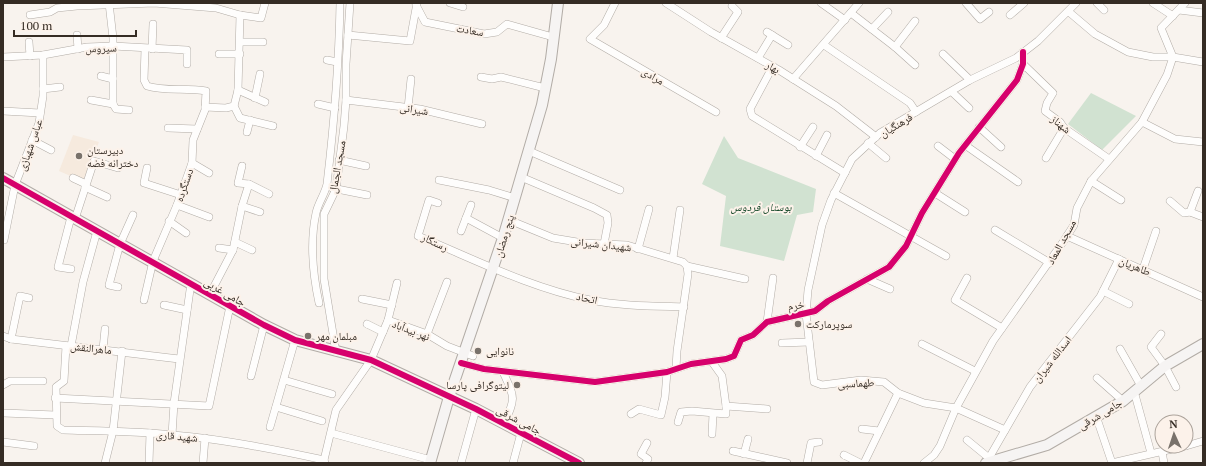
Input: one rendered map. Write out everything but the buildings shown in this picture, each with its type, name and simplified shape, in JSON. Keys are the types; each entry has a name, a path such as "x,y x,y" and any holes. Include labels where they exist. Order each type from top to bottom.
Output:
{"street":[{"path":"30,15 50,12 57,8 77,6 154,3 216,6 240,15 261,18 265,3"},
{"name":"مسجد الجمال","path":"319,303 314,280 314,234 316,212 326,187 336,108 340,3"},
{"name":"مسجد الجمال","path":"336,352 324,279 324,214 340,190 351,101 346,64 354,36 350,3"},
{"path":"450,3 463,7"},
{"name":"پنج رمضان","path":"430,462 449,397 466,357 529,151 545,88 558,3"},
{"name":"مرادی","path":"615,3 604,25 590,39 716,112"},
{"name":"بهار","path":"666,3 721,38 773,66 836,106 876,137"},
{"path":"821,3 845,20"},
{"path":"793,79 859,3"},
{"path":"966,3 980,19 989,12"},
{"path":"1010,15 1024,3"},
{"name":"فرهنگیان","path":"806,314 808,290 822,226 834,193 852,159 876,137 916,112 970,80 1016,58 1069,12 1076,3"},
{"path":"1097,3 1104,10"},
{"path":"1153,3 1173,16"},
{"path":"1173,58 1160,28 1185,3"},
{"path":"354,36 410,41 415,4"},
{"name":"سعادت","path":"415,4 425,22 484,34 497,32 507,24 553,37"},
{"path":"109,5 113,46 113,104 116,109 129,110"},
{"path":"721,38 738,12 732,6"},
{"path":"1179,10 1203,13"},
{"path":"872,29 888,12"},
{"path":"1069,12 1095,34 1128,52 1153,57 1203,62"},
{"path":"851,13 915,65"},
{"path":"240,15 238,90 234,106 240,118 273,126"},
{"path":"894,47 915,21"},
{"path":"149,49 153,24"},
{"path":"758,58 770,34 788,45"},
{"path":"77,35 78,49"},
{"path":"29,42 30,56"},
{"path":"240,42 263,42"},
{"path":"824,45 905,100 916,112"},
{"name":"سیروس","path":"3,57 43,56 78,49 113,46 187,50 187,64"},
{"name":"دستگرده","path":"144,300 153,261 181,195 192,163 193,140 207,97 206,91 192,88 159,90 147,86 144,80 149,49"},
{"name":"خرم","path":"466,357 484,369 595,382 667,372 691,364 712,362 734,356 741,340 753,335 767,322 779,318 806,314 815,311 828,301 889,267 898,258 934,192 955,159 1018,80 1023,64 1023,52"},
{"path":"219,54 240,54"},
{"path":"943,54 970,80"},
{"name":"عباس شهبازی","path":"4,240 15,185 32,140 40,113 43,89 43,56"},
{"name":"مسجد المعاد","path":"924,463 934,455 940,446 956,408 975,371 1002,328 1050,263 1067,236 1074,224 1077,208 1090,181 1142,122 1167,75 1173,58"},
{"path":"327,60 337,62"},
{"name":"شهناز","path":"1023,64 1053,93 1047,103 1045,111 1060,122 1064,128 1081,138 1109,159"},
{"path":"773,66 750,109 752,116 800,147 845,173"},
{"path":"255,98 260,74"},
{"path":"101,76 113,79"},
{"path":"480,77 492,79 501,77 545,88"},
{"path":"408,108 411,79"},
{"path":"43,89 60,87"},
{"path":"238,90 265,102"},
{"path":"952,92 969,108"},
{"path":"91,100 113,104"},
{"name":"شیرانی","path":"351,101 408,108 482,124"},
{"path":"318,104 336,108"},
{"path":"205,106 226,108 234,106"},
{"path":"3,111 40,113"},
{"path":"247,132 250,120"},
{"path":"1142,122 1175,140 1203,142"},
{"path":"979,127 1001,147"},
{"path":"168,128 197,129"},
{"path":"800,147 813,128"},
{"path":"1046,158 1064,128"},
{"path":"816,156 827,135"},
{"path":"32,140 51,150"},
{"path":"868,143 886,158"},
{"path":"965,145 1018,182"},
{"path":"938,146 955,159"},
{"path":"529,151 620,190"},
{"path":"71,269 58,267 73,218 94,161 118,168"},
{"path":"343,161 366,166"},
{"path":"192,163 209,172"},
{"path":"242,166 238,183 249,184 269,194"},
{"path":"147,168 144,183 181,195"},
{"path":"521,177 607,215 608,223 604,244"},
{"name":"جامی غربی","path":"3,178 153,261 264,325 295,340 371,360 449,397"},
{"path":"73,178 107,197"},
{"path":"439,180 489,190 515,198"},
{"path":"1090,181 1121,200"},
{"path":"210,294 233,250 242,206 249,184"},
{"path":"326,187 367,195"},
{"path":"1190,212 1198,191"},
{"path":"934,192 965,212"},
{"path":"834,193 946,256"},
{"name":"رستگار","path":"438,203 429,200 418,236 461,253 493,269"},
{"path":"1170,201 1184,213 1190,212 1203,217"},
{"path":"177,205 209,217"},
{"path":"461,231 471,205"},
{"path":"242,206 260,212"},
{"path":"638,249 649,209"},
{"path":"673,258 680,210"},
{"path":"118,287 109,285 120,244 133,216"},
{"path":"466,218 503,238"},
{"name":"شهیدان شیرانی","path":"509,220 553,238 583,243 627,245 673,258 687,266 745,279"},
{"path":"169,221 186,233"},
{"path":"995,230 1050,263"},
{"path":"3,413 56,415 56,387 64,381 68,346 97,231"},
{"path":"1143,269 1156,231"},
{"name":"طاهریان","path":"1067,236 1203,297"},
{"path":"235,242 252,250"},
{"path":"219,248 233,250"},
{"name":"اسدالله شیران","path":"989,461 1030,387 1103,291 1119,260"},
{"path":"676,368 688,274 687,266"},
{"name":"اتحاد","path":"493,269 543,288 589,300 630,306 684,307"},
{"path":"767,322 773,278"},
{"path":"967,278 955,300 1002,328"},
{"path":"867,279 890,289"},
{"path":"427,334 447,282"},
{"path":"388,320 397,283"},
{"path":"172,435 179,359 191,284"},
{"path":"1103,291 1129,304"},
{"path":"10,339 20,296 29,298"},
{"path":"362,299 392,305"},
{"path":"164,305 187,310"},
{"path":"56,398 209,406 230,306"},
{"name":"طهماسبی","path":"806,314 814,382 822,385 861,380 884,382 898,393 924,403 956,408 1005,430"},
{"name":"نهر بیدآباد","path":"324,459 336,410 371,360 388,320 427,334 466,357"},
{"path":"367,324 383,332"},
{"path":"251,376 264,325"},
{"path":"102,349 104,329"},
{"path":"1161,334 1151,347 1165,366 1176,386"},
{"name":"ماهرالنقش","path":"3,336 10,339 122,351 179,359"},
{"path":"270,427 295,340"},
{"path":"782,343 809,342"},
{"path":"922,344 975,371"},
{"name":"جامی شرقی","path":"989,461 1047,445 1123,401 1165,366 1203,344"},
{"path":"1120,349 1138,388 1151,453"},
{"path":"105,463 112,431 122,351"},
{"path":"678,422 681,412 692,411 726,414 722,376 712,362"},
{"path":"503,372 512,392 513,402 504,424"},
{"path":"631,414 638,409 661,415 665,396 667,372"},
{"path":"1097,378 1123,401"},
{"path":"284,380 332,394"},
{"path":"3,385 10,381 43,381"},
{"path":"864,463 898,393"},
{"name":"جامی شرقی","path":"449,397 476,409 579,463"},
{"path":"726,406 767,409"},
{"path":"276,408 322,421"},
{"path":"463,462 476,409"},
{"path":"712,434 713,414"},
{"name":"شهید قاری","path":"56,415 57,426 63,430 150,433 205,438 324,459"},
{"path":"1096,416 1112,463 1154,453"},
{"path":"862,429 879,432"},
{"path":"149,463 150,433"},
{"path":"331,433 430,462"},
{"path":"513,463 521,433"},
{"path":"203,463 205,438"},
{"path":"744,454 748,439"},
{"path":"967,440 989,461"},
{"path":"3,442 34,446"},
{"path":"807,463 811,443 819,442"},
{"path":"646,463 648,459 641,454 647,443"},
{"path":"733,451 787,463"},
{"path":"844,455 860,463"}],"shaded area":[{"name":"دبیرستان دخترانه فضه","path":"73,135 99,142 82,181 59,171"}],"green space":[{"path":"1091,93 1136,116 1102,150 1068,124"},
{"name":"بوستان فردوس","path":"724,136 738,158 816,189 813,212 797,215 784,261 720,246 726,196 702,184"}],"cycle path":[{"path":"461,363 484,369 595,382 667,372 691,364 726,359 734,356 741,340 753,335 767,322 815,311 828,301 889,267 906,246 922,213 959,153 1017,80 1023,64 1023,52"},
{"path":"3,178 264,325 295,340 371,360 476,409 579,463"}],"place":[{"name":"دبیرستان دخترانه فضه","path":"79,156"},
{"name":"سوپرمارکت","path":"798,324"},
{"name":"مبلمان مهر","path":"308,336"},
{"name":"نانوایی","path":"478,351"},
{"name":"لیتوگرافی پارسا","path":"517,385"}]}
